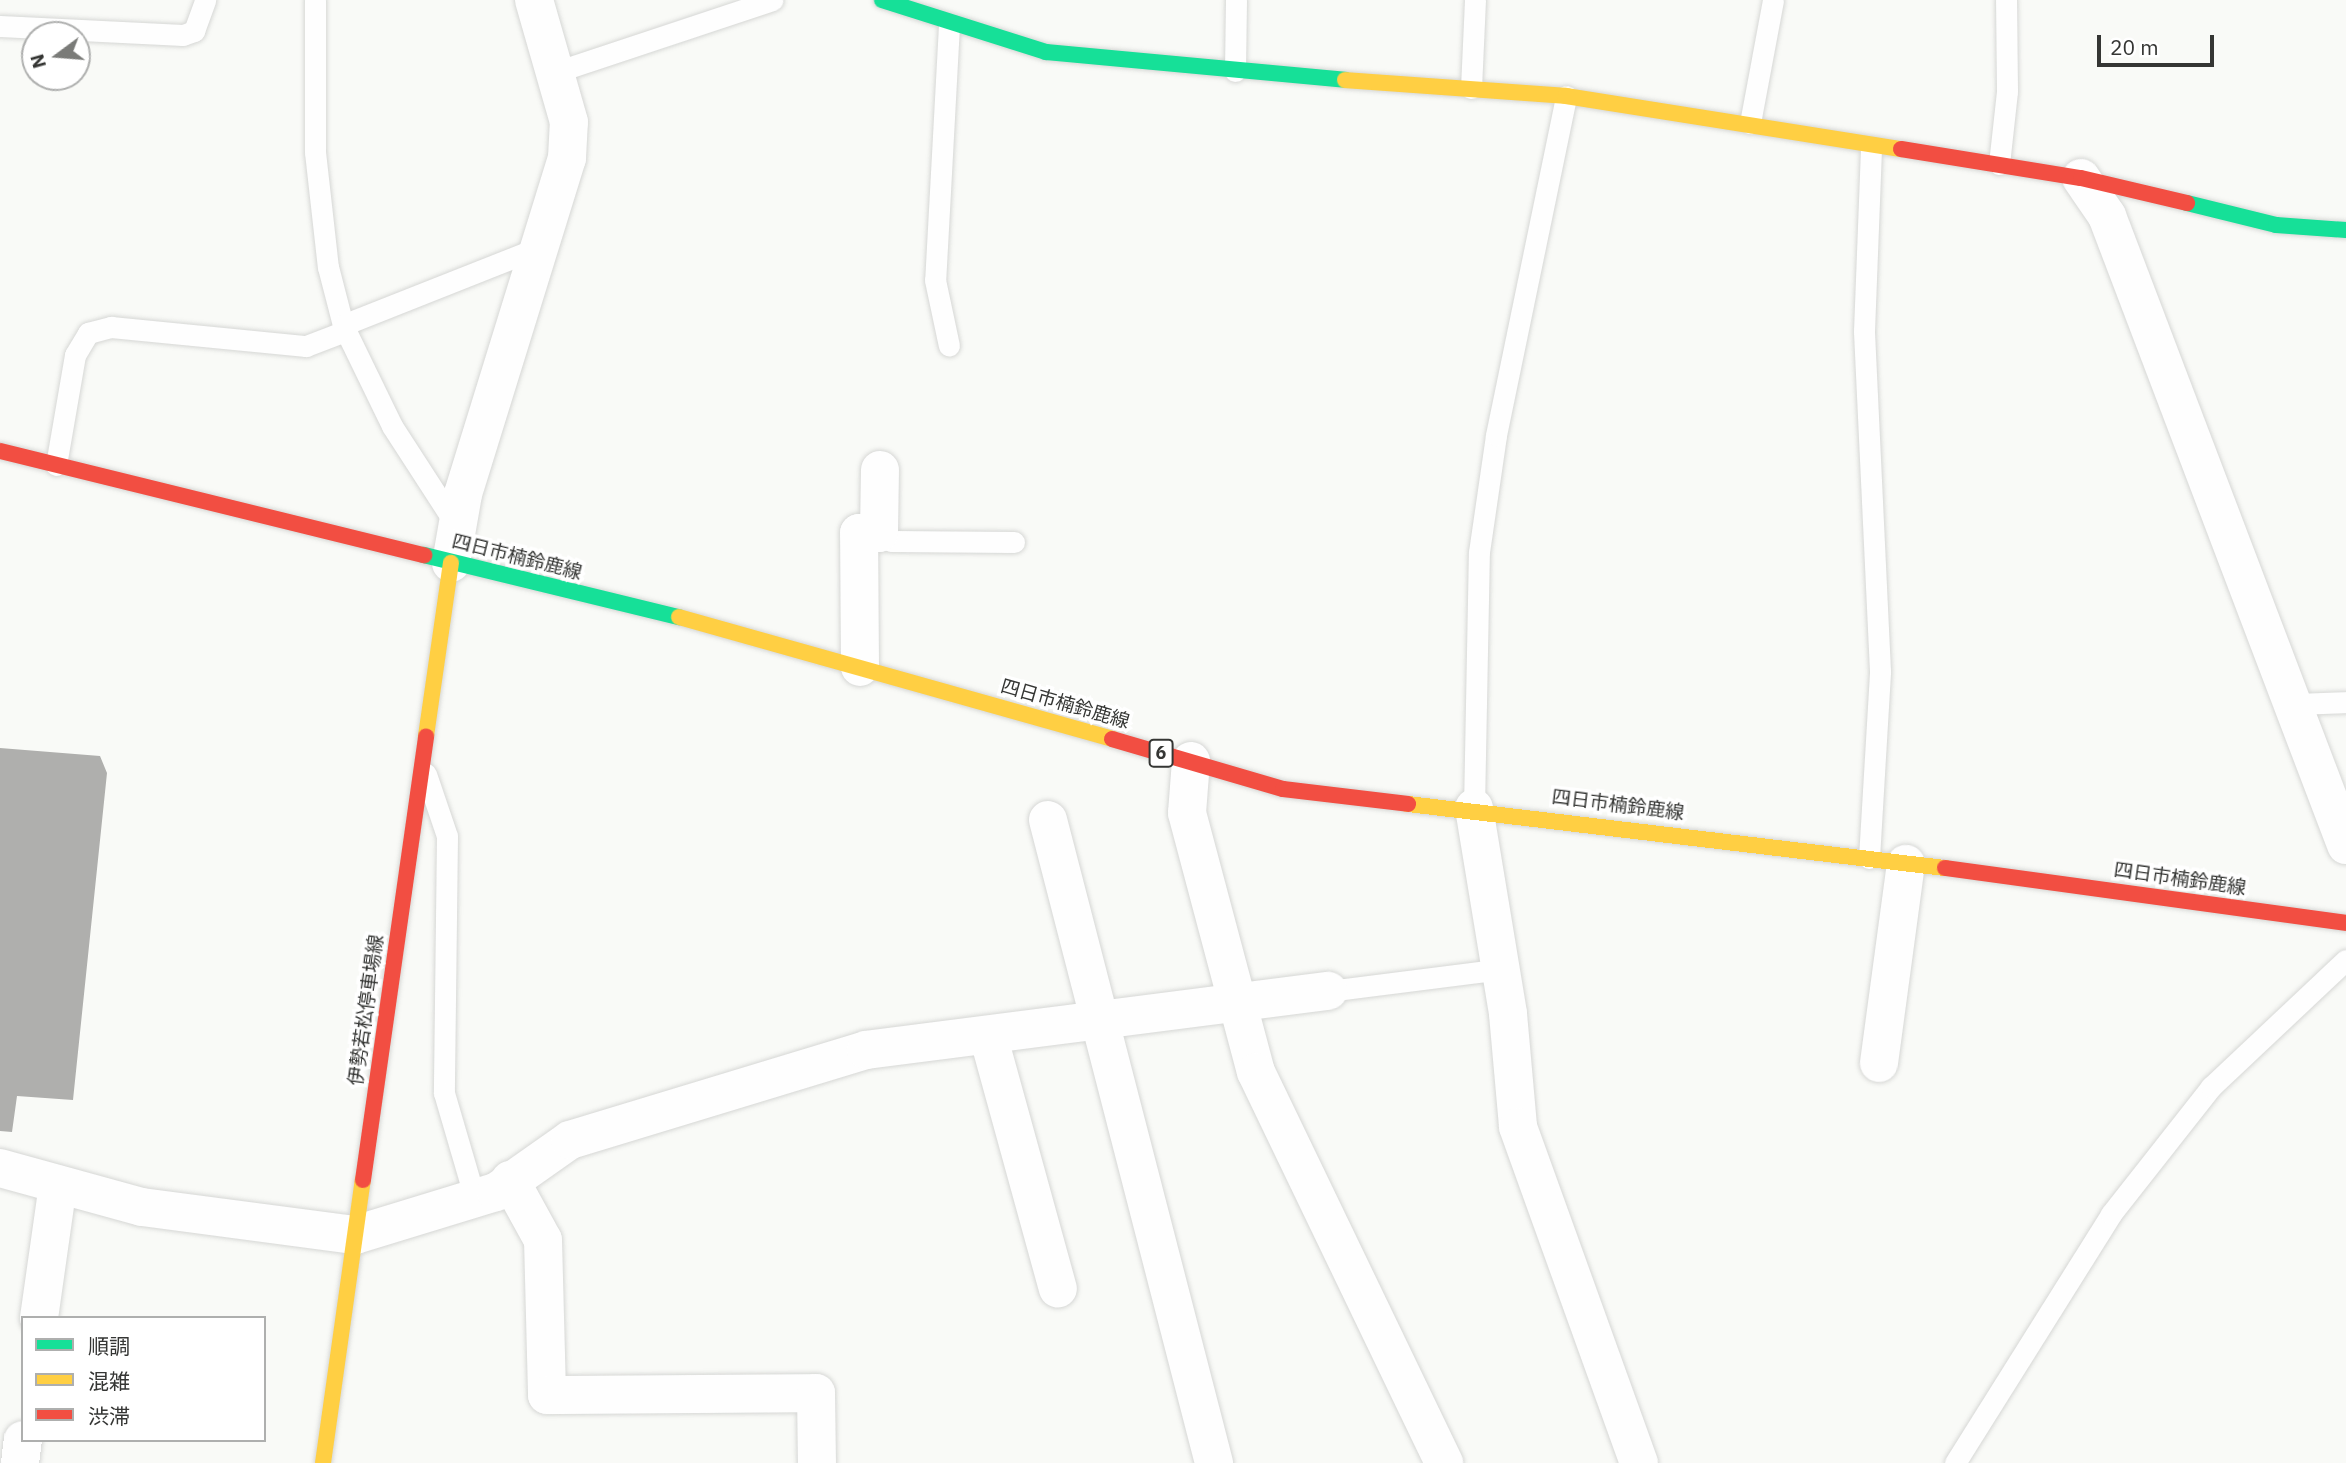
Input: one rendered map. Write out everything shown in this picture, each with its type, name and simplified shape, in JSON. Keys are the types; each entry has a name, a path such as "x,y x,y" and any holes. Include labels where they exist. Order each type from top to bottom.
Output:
{"main road":[{"path":"882,0 954,27 1046,52 1235,71 1566,96 1749,123 1871,147 2081,178 2276,225 2346,230"},
{"name":"四日市楠鈴鹿線","path":"0,451 56,465 454,545 860,667 1283,789 1474,808 2346,923"},
{"name":"伊勢若松停車場線","path":"323,1463 454,545"}],"street":[{"path":"454,545 544,246 567,158 569,122 534,0"},
{"path":"2081,178 2107,216 2346,845"},
{"path":"860,667 859,533 879,533 880,470"},
{"path":"1191,761 1187,813 1235,1004 1256,1072 1444,1463"},
{"path":"1474,808 1501,969 1518,1127 1639,1463"},
{"path":"1048,820 1214,1463"},
{"path":"1879,1063 1906,864"},
{"path":"0,1168 180,1214 355,1235 475,1199 510,1180 570,1140 866,1050 1328,991"},
{"path":"988,1035 1058,1289"},
{"path":"510,1180 543,1240 547,1395 816,1393 817,1463"},
{"path":"40,1316 58,1184"},
{"path":"20,1463 23,1442"}],"lane":[{"path":"0,26 183,35 194,31 205,0"},
{"path":"315,0 315,152 328,267 344,328 454,545"},
{"path":"556,72 772,0"},
{"path":"949,346 935,280 954,27 963,0"},
{"path":"1235,71 1236,0"},
{"path":"1471,88 1475,0"},
{"path":"1749,123 1773,0"},
{"path":"1999,164 2007,91 2006,0"},
{"path":"1474,808 1479,552 1496,435 1566,96"},
{"path":"1869,858 1880,671 1864,331 1871,147"},
{"path":"56,465 75,355 88,333 111,327 306,346 544,246"},
{"path":"879,533 891,541 1014,542"},
{"path":"2292,704 2346,702"},
{"path":"422,771 433,781 447,836 444,1093 475,1199"},
{"path":"1955,1463 2111,1214 2211,1087 2346,960"},
{"path":"1328,991 1501,969"}],"building":[{"path":"0,748 100,756 107,773 73,1100 17,1096 12,1132 0,1131"}],"traffic: fast":[{"path":"882,0 1046,52 1345,80"},
{"path":"2187,203 2276,225 2346,230"},
{"path":"424,555 679,617"}],"traffic: slow":[{"path":"1345,80 1566,96 1901,149"},
{"path":"426,736 451,563"},
{"path":"679,617 1112,739"},
{"path":"1408,804 1945,868"},
{"path":"323,1463 363,1180"}],"traffic: jam":[{"path":"1901,149 2081,178 2187,203"},
{"path":"0,451 424,555"},
{"path":"363,1180 426,736"},
{"path":"1112,739 1283,789 1408,804"},
{"path":"1945,868 2346,923"}]}
